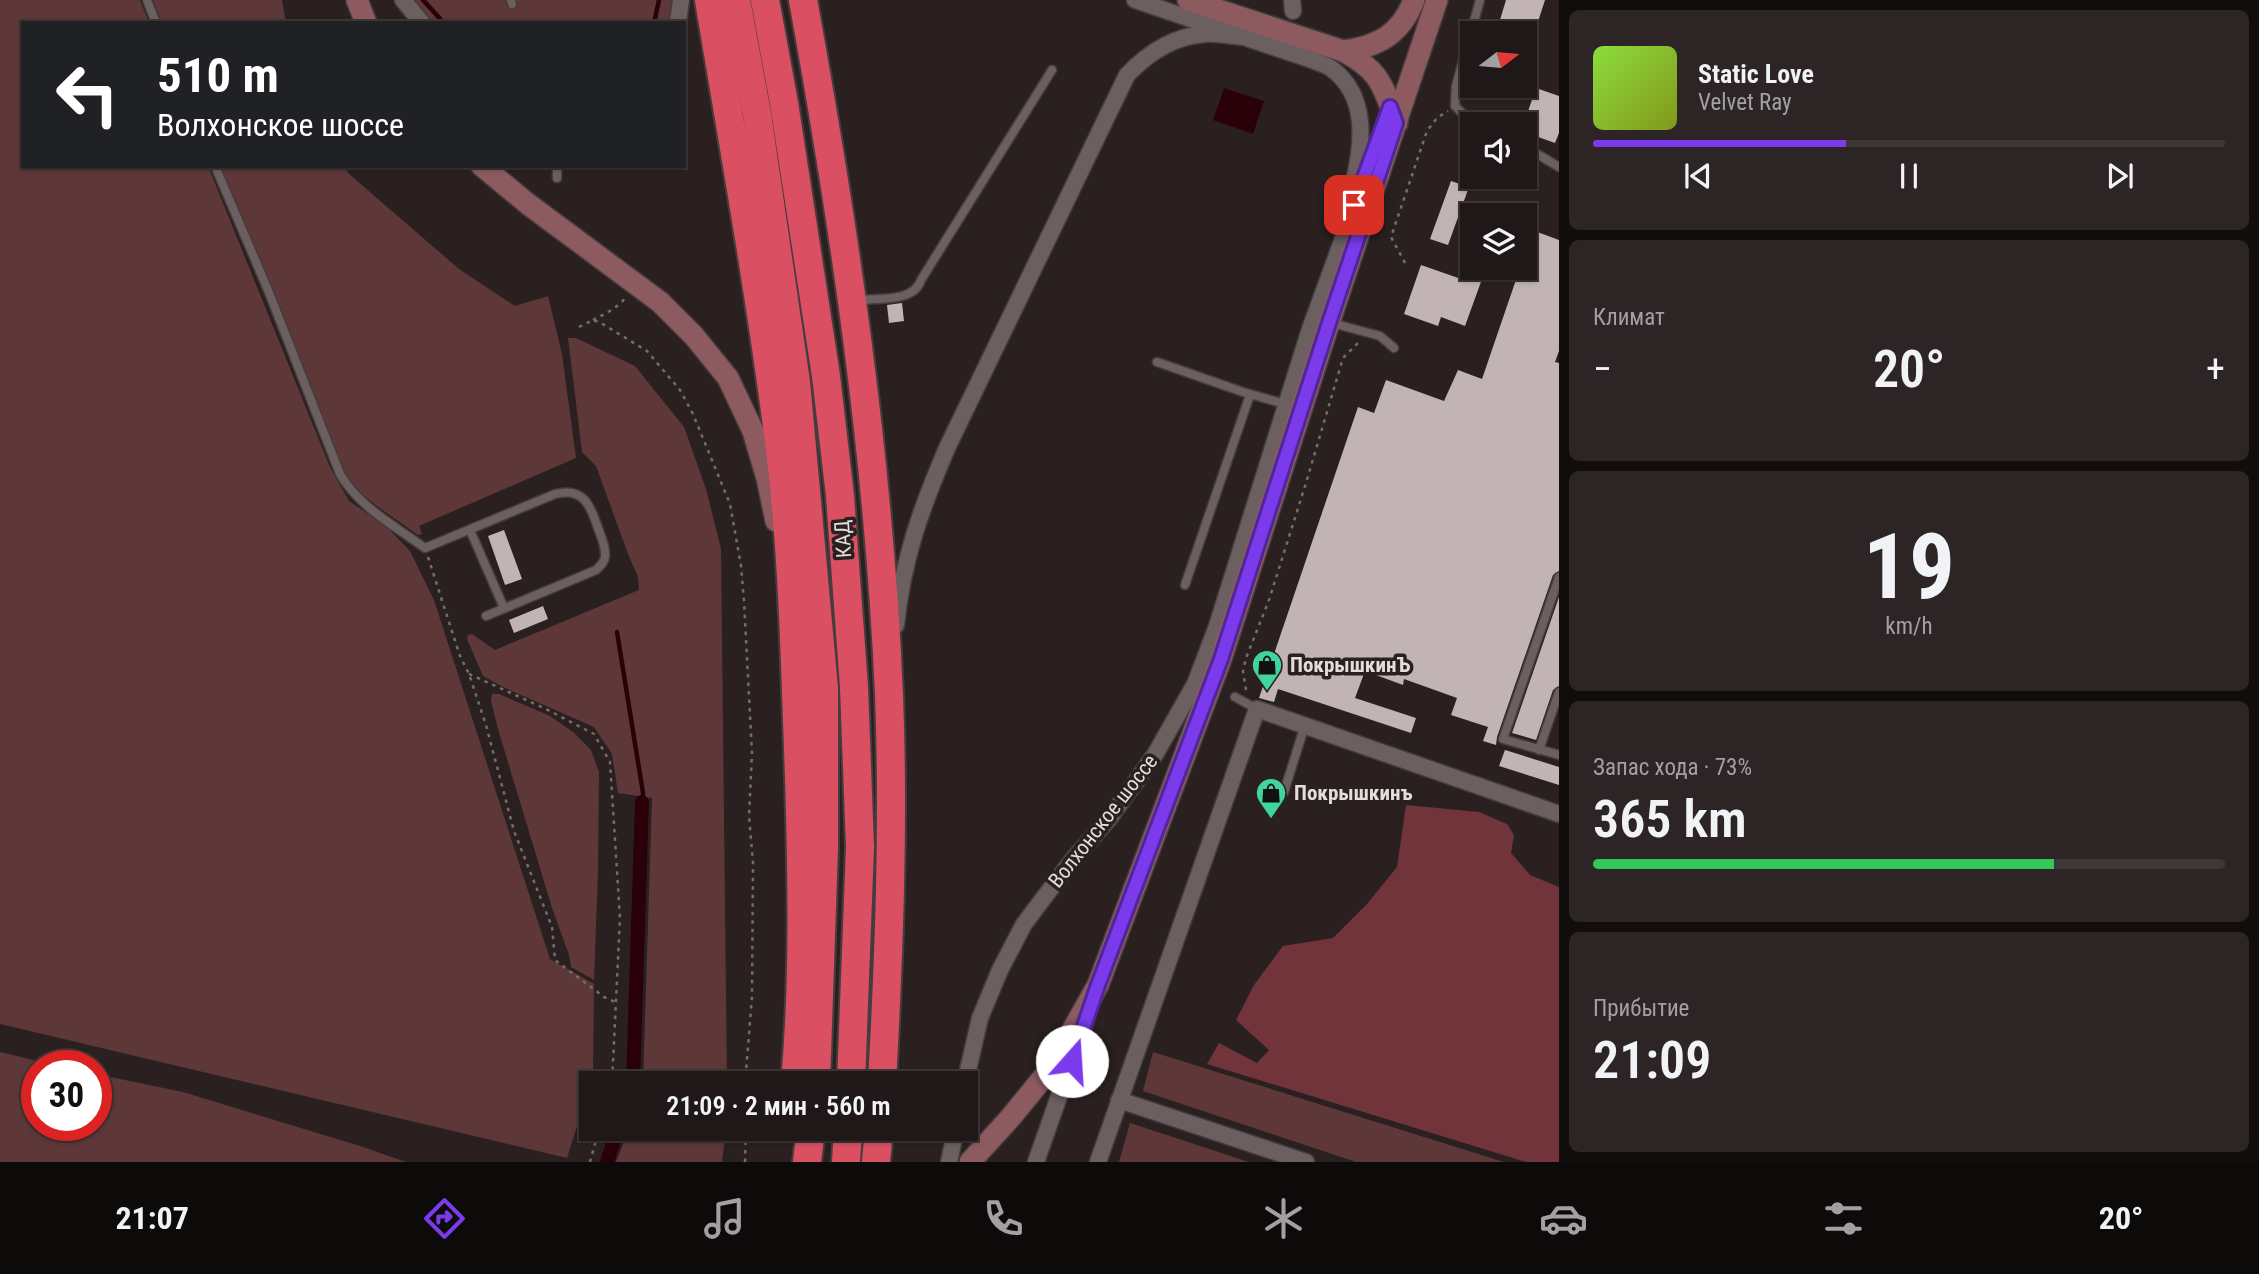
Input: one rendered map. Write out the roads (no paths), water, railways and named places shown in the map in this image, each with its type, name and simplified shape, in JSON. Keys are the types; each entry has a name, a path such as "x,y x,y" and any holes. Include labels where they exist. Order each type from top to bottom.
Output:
{"highway":[{"path":"709,0 780,450 792,608 799,766 801,1018 796,1071"},
{"name":"КАД","path":"736,0 757,114 794,370 824,688 824,848 816,1071"},
{"name":"КАД","path":"765,0 827,376 840,496 854,687 860,847 851,1071"},
{"path":"803,0 854,303 867,402 884,613 889,697 891,847 882,1071"},
{"path":"789,1162 790,1141"},
{"path":"807,1162 810,1141"},
{"path":"846,1162 847,1141"},
{"path":"876,1162 878,1141"}],"main road":[{"path":"357,0 365,21"},
{"path":"1188,0 1343,51 1363,61 1374,72 1393,115"},
{"path":"1219,0 1273,29"},
{"path":"1343,51 1365,49 1382,40 1409,14 1414,0"},
{"name":"Волхонское шоссе","path":"1098,985 1221,659 1393,115 1437,0"},
{"path":"484,168 528,204 660,302 694,336 728,378 753,430 767,478 792,608"},
{"path":"970,1162 1051,1068 1098,985"}],"street":[{"path":"403,0 420,21"},
{"path":"678,21 681,0"},
{"path":"1135,0 1312,60 1332,69 1349,89 1361,114 1360,152 1336,254"},
{"name":"Волхонское шоссе","path":"968,1071 980,1018 1000,970 1024,924 1137,780 1156,753 1195,684 1217,626 1285,404 1336,254 1393,115 1426,0"},
{"path":"889,697 900,590 906,559 927,494 947,447 1127,75 1159,48 1174,42 1204,34 1244,37"},
{"path":"1098,1162 1257,709 1559,814"},
{"name":"Волхонское шоссе","path":"1037,1162 1098,985"},
{"path":"1119,1100 1306,1162"},
{"path":"949,1162 953,1141"}],"lane":[{"path":"147,0 155,21"},
{"path":"1461,112 1455,106 1456,86 1480,0"},
{"path":"860,300 910,295 918,289 921,280 1052,70"},
{"path":"1537,154 1559,167"},
{"path":"216,168 268,290 340,474 348,489 359,500 425,548 565,492 575,493 583,498 593,515 603,545 603,563 596,569 486,616"},
{"path":"557,168 557,178"},
{"path":"1329,323 1380,336 1394,348"},
{"path":"1157,362 1250,395 1285,404"},
{"path":"1185,585 1250,395"},
{"path":"470,530 504,608"},
{"path":"1559,577 1503,739 1559,755"},
{"path":"1539,750 1559,692"},
{"path":"1234,698 1257,709"},
{"path":"1283,792 1306,725"}],"waterway":[{"path":"423,0 442,21"},
{"path":"654,21 659,0"},
{"path":"617,632 643,793 642,802"},
{"path":"633,1071 642,802"},
{"path":"607,1162 614,1141"}],"place":[{"name":"ПокрышкинЪ","path":"1267,692"},
{"name":"Покрышкинъ","path":"1271,820"}]}
